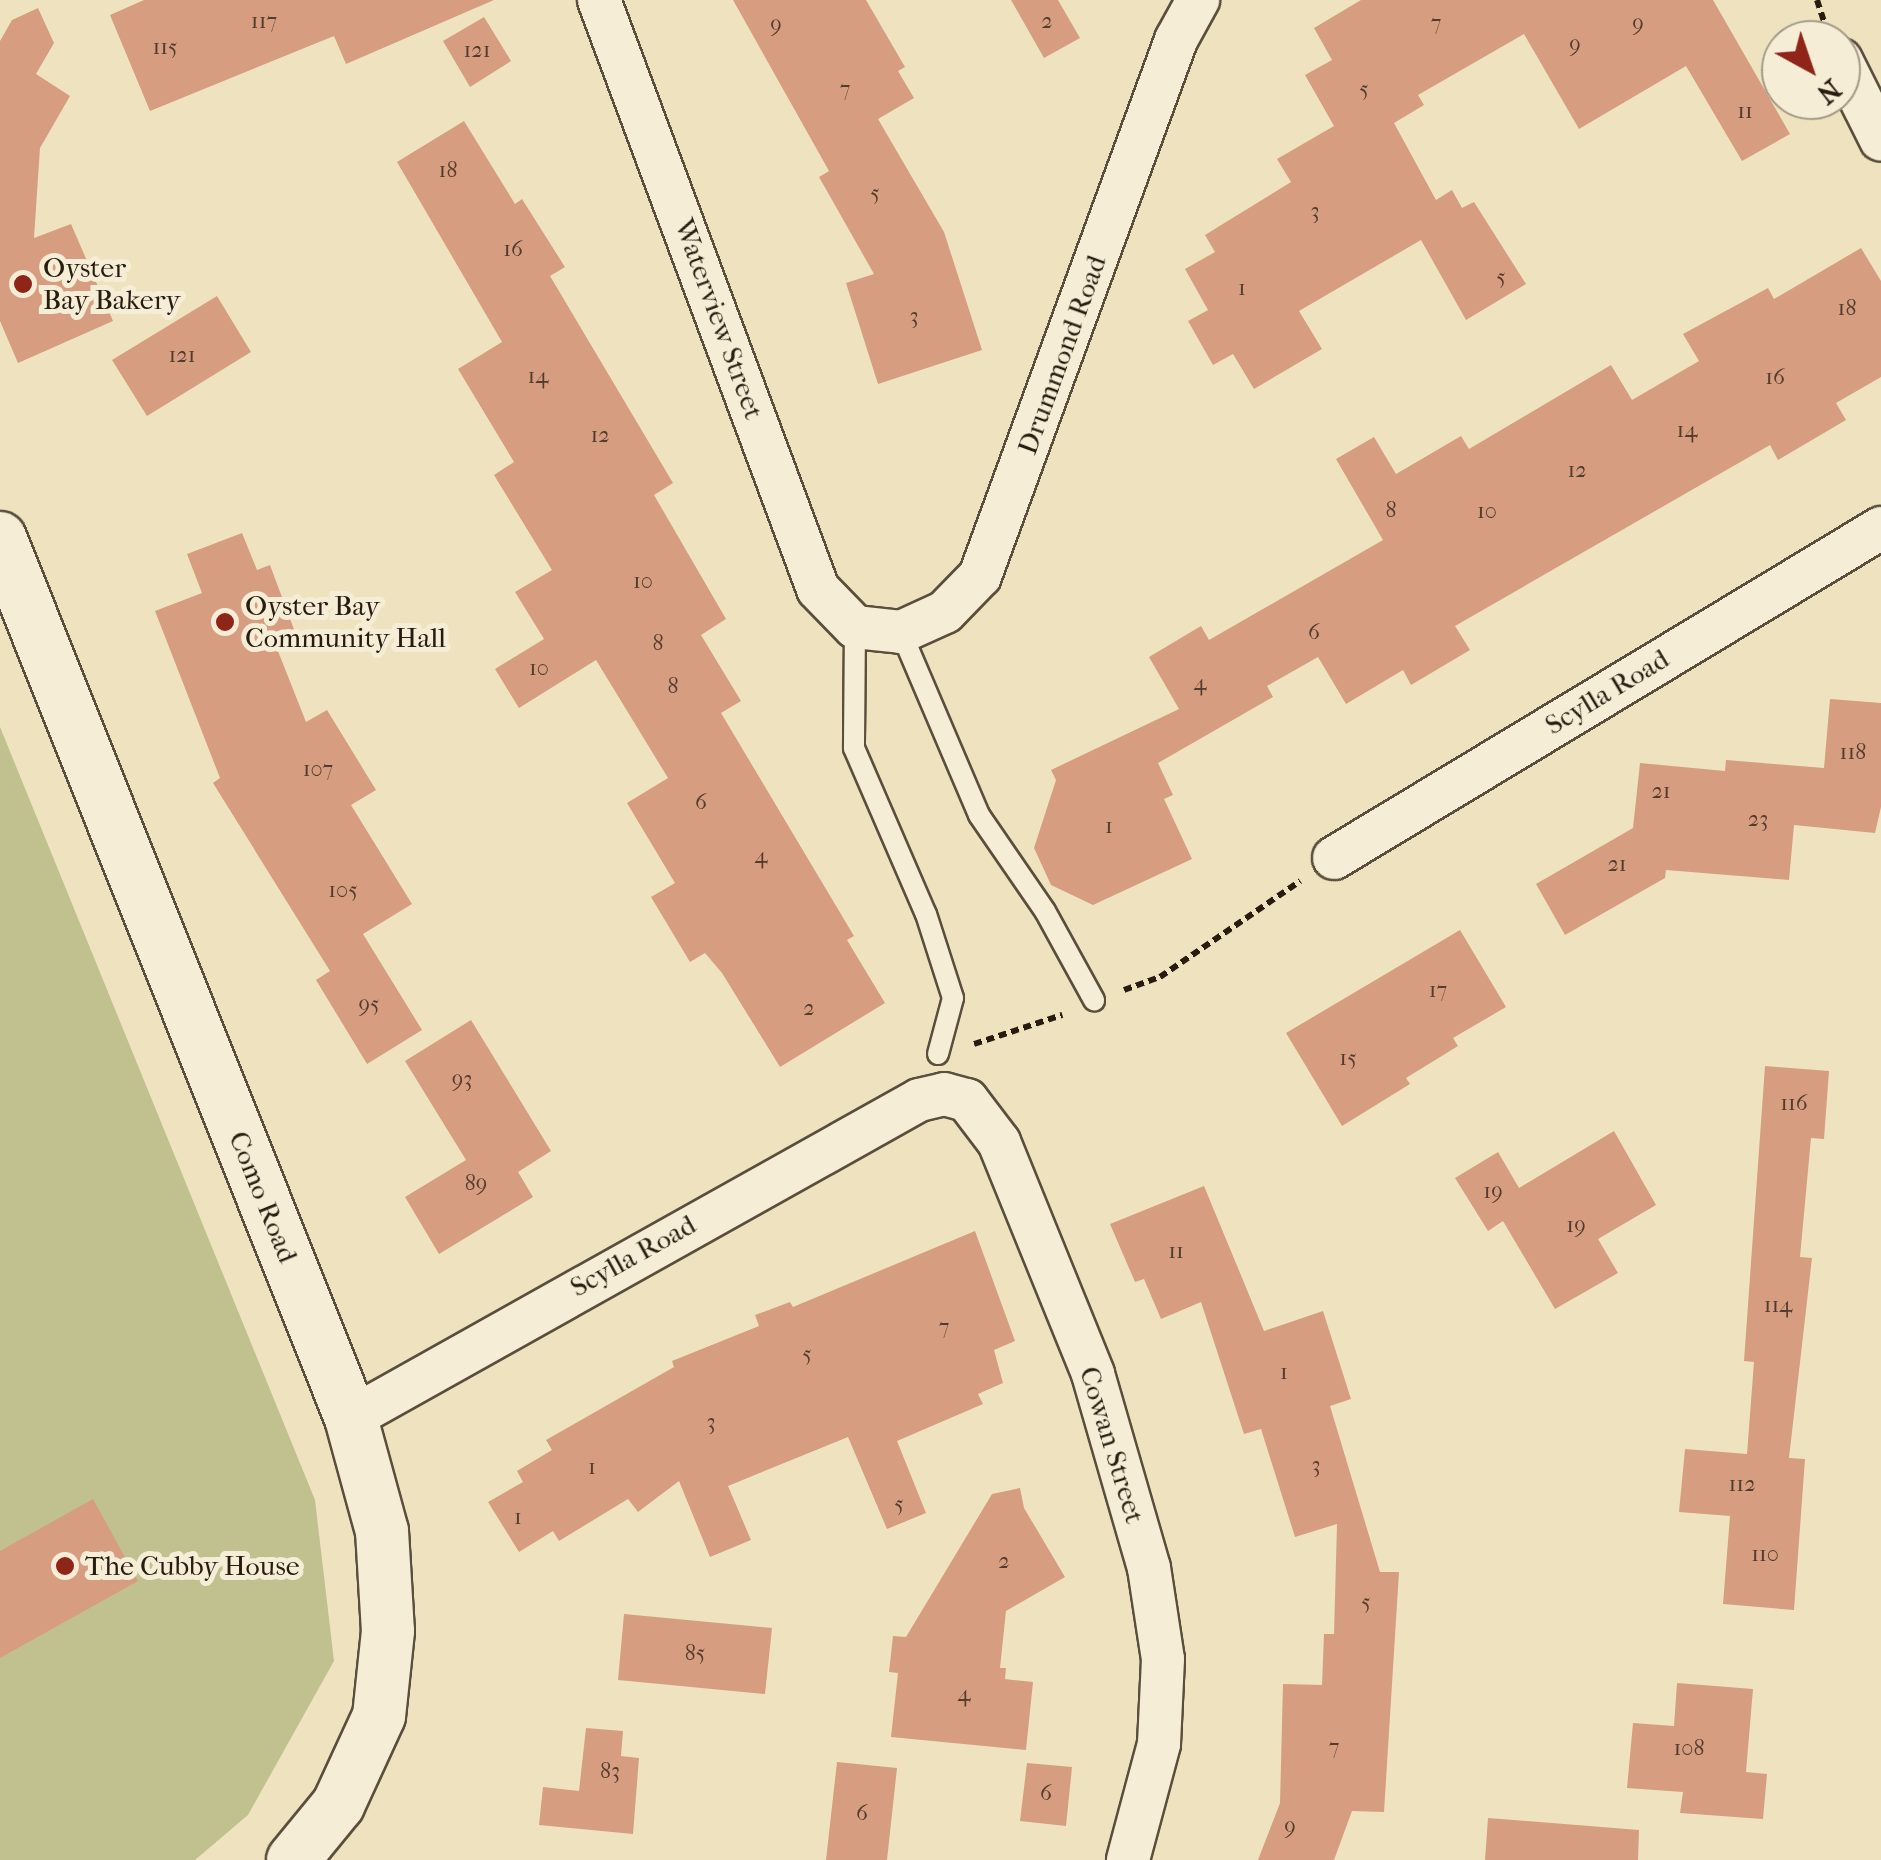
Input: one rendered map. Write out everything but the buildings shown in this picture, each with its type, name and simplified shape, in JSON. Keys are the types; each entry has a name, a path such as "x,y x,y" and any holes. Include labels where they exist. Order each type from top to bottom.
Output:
{"street":[{"name":"Waterview Street","path":"599,0 796,540 818,589 855,627"},
{"name":"Drummond Road","path":"900,632 944,612 980,576 1176,40 1198,0"},
{"path":"1861,100 1881,140"},
{"name":"Scylla Road","path":"1334,858 1881,528"},
{"name":"Como Road","path":"0,538 351,1418 382,1531 388,1631 379,1716 338,1805 292,1860"},
{"path":"855,627 900,632"},
{"name":"Cowan Street","path":"918,1100 944,1094 967,1100 999,1142 1093,1374 1150,1568 1164,1659 1159,1744 1128,1860"},
{"name":"Scylla Road","path":"351,1418 918,1100"}],"lane":[{"path":"855,627 854,748 926,914 953,998 938,1054"},
{"path":"900,632 979,815 1045,910 1094,1000"}],"path":[{"path":"1094,1000 1160,977 1334,858"}],"green space":[{"path":"0,727 315,1500 334,1661 248,1815 195,1860 0,1860"}],"place":[{"name":"Oyster Bay Bakery","path":"23,284"},
{"name":"Oyster Bay Community Hall","path":"225,622"},
{"name":"The Cubby House","path":"65,1566"}]}
